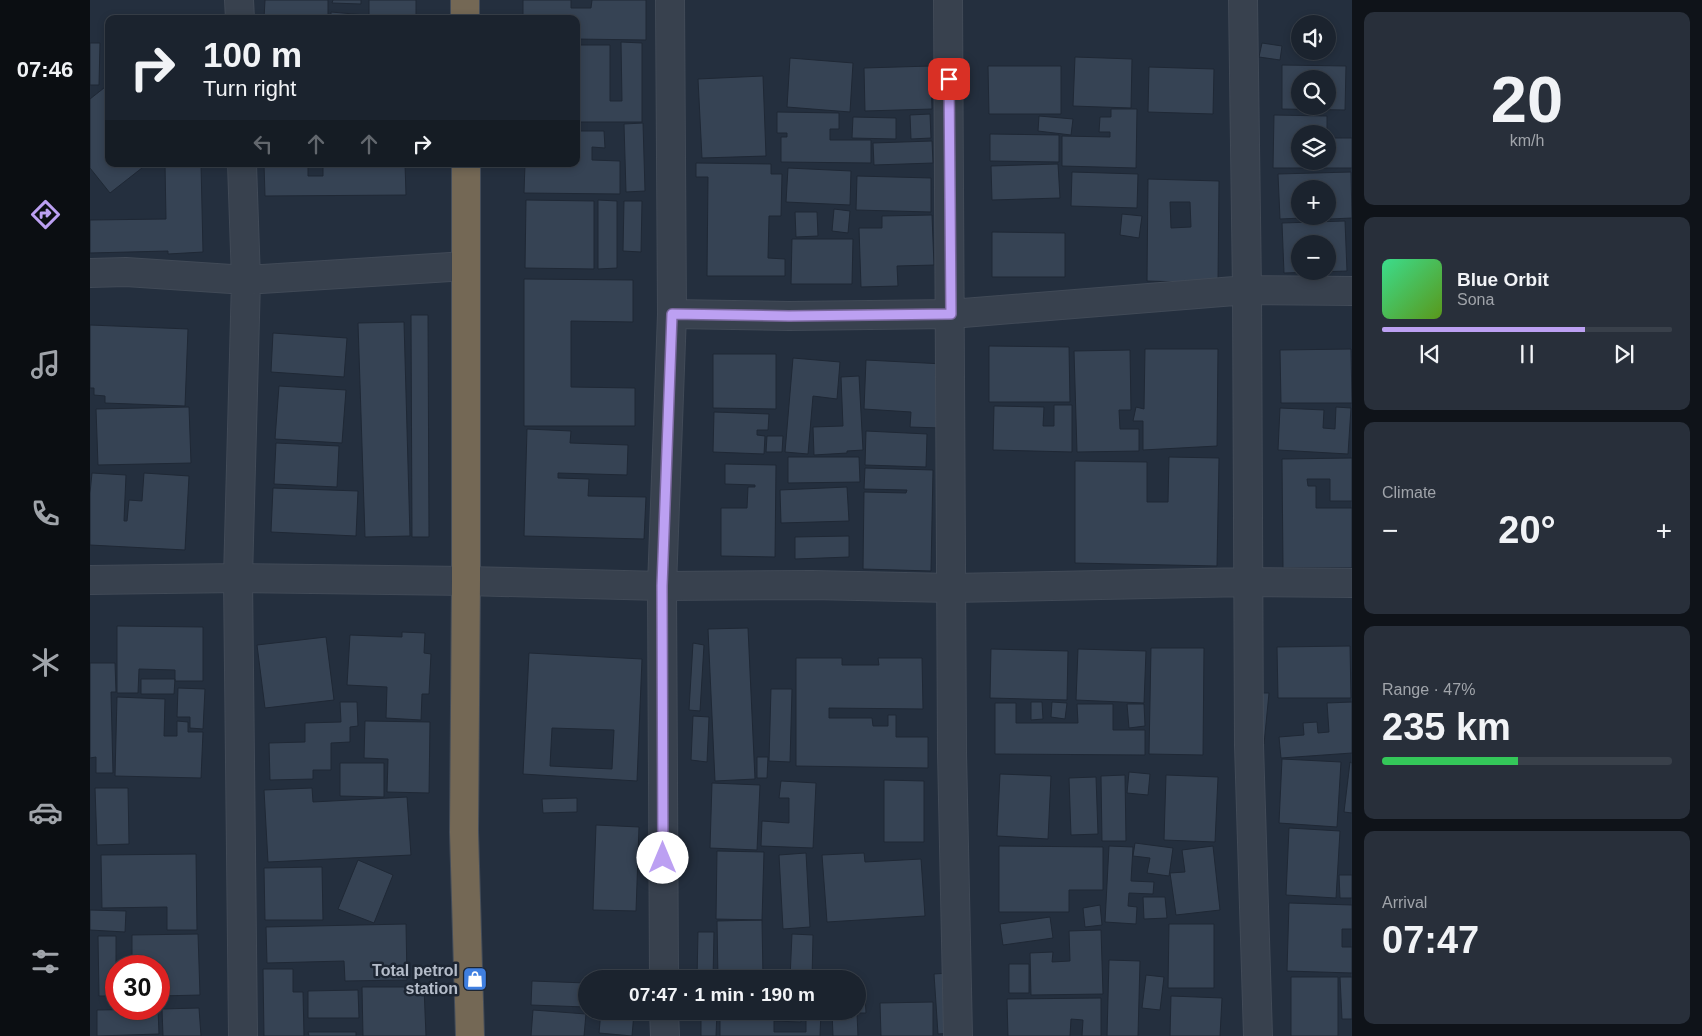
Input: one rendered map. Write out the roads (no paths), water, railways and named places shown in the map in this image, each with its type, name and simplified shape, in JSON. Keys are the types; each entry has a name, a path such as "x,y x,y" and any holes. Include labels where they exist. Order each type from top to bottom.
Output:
{"highway":[{"path":"465,0 465,15"},
{"path":"466,167 464,832 470,1036"}],"street":[{"path":"239,0 240,15"},
{"path":"664,970 662,586 672,314 670,0"},
{"path":"948,0 952,752 958,1036"},
{"path":"1243,0 1247,290 1249,745 1258,1036"},
{"path":"242,167 246,280 238,578 243,1036"},
{"path":"90,273 126,272 246,280 466,266"},
{"path":"672,314 798,316 951,314 1247,290 1352,291"},
{"path":"90,580 238,578 466,580 662,586 812,585 951,588 1248,582 1352,583"},
{"path":"664,1020 665,1036"}],"place":[{"name":"Total petrol station","path":"475,979"}]}
